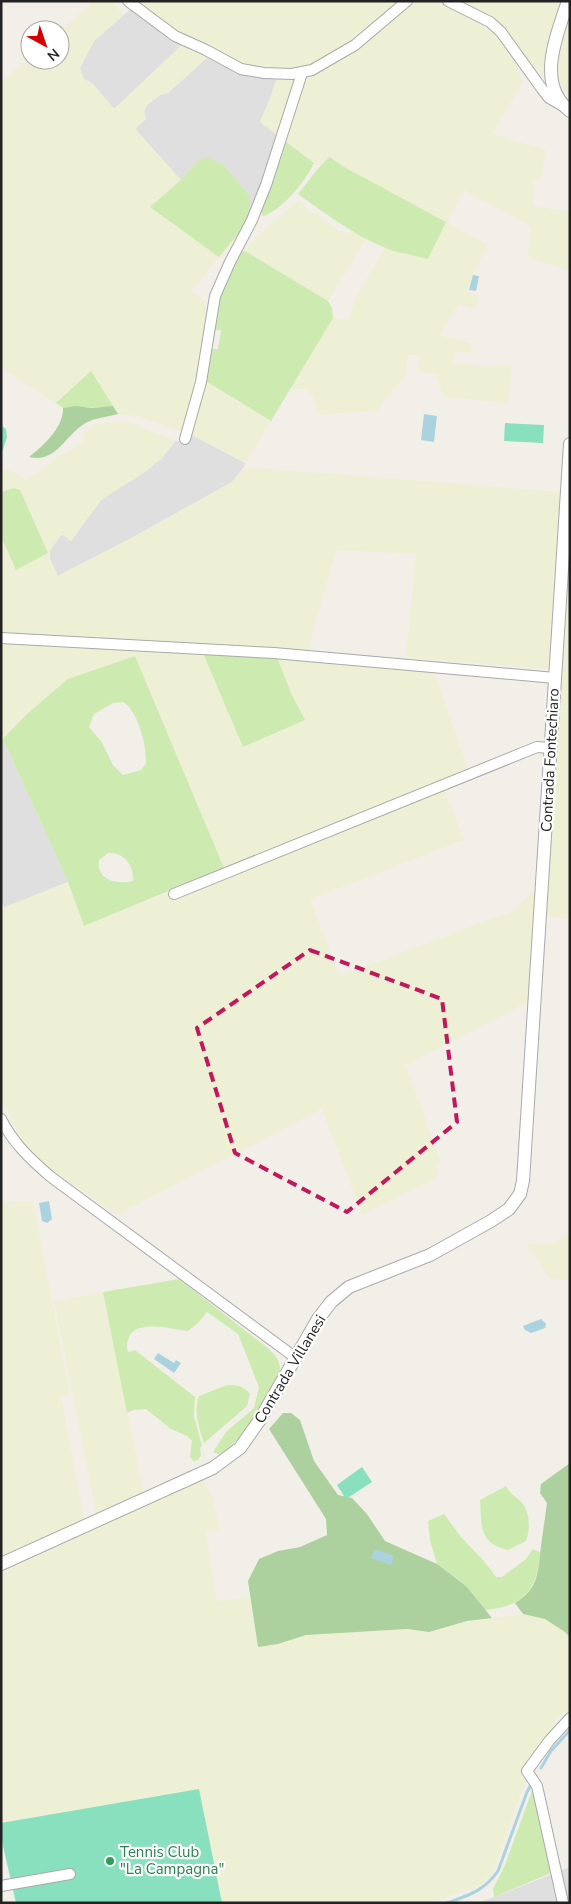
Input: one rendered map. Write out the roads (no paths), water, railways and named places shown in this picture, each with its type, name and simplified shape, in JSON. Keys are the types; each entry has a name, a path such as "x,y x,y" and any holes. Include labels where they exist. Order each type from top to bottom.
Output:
{"street":[{"path":"128,1 175,36 206,50 240,70 264,73 302,73 329,61 355,45 407,1"},
{"path":"448,1 490,22 501,32 549,98 566,108"},
{"path":"566,108 553,84 550,72 556,40 568,1"},
{"path":"185,439 201,382 215,296 266,185 302,73"},
{"name":"Contrada Fontechiaro","path":"530,1075 570,444"},
{"path":"1,638 274,653 554,678"},
{"path":"174,894 537,747 551,748"},
{"name":"Contrada Villanesi","path":"1,1564 213,1468 224,1461 240,1448 259,1421 318,1319 332,1302 349,1287 430,1255 509,1209 520,1194 523,1181 530,1075"},
{"path":"1,1119 22,1151 51,1177 296,1358"},
{"path":"563,1903 537,1786 527,1771 549,1740 570,1718"},
{"path":"1,1886 70,1874"}],"water":[{"path":"473,275 479,276 476,291 469,290"},
{"path":"424,414 437,416 434,442 421,440"},
{"path":"49,1201 52,1219 47,1223 42,1221 39,1203"},
{"path":"541,1319 546,1324 545,1328 531,1333 525,1330 523,1326"},
{"path":"158,1353 174,1363 176,1360 181,1363 174,1373 154,1359"},
{"path":"375,1549 394,1556 391,1565 371,1558"}],"waterway":[{"path":"541,1768 551,1751 570,1730"},
{"path":"447,1903 482,1888 498,1871 532,1783"}],"place":[{"name":"Tennis Club \"La Campagna\"","path":"110,1861"}]}
